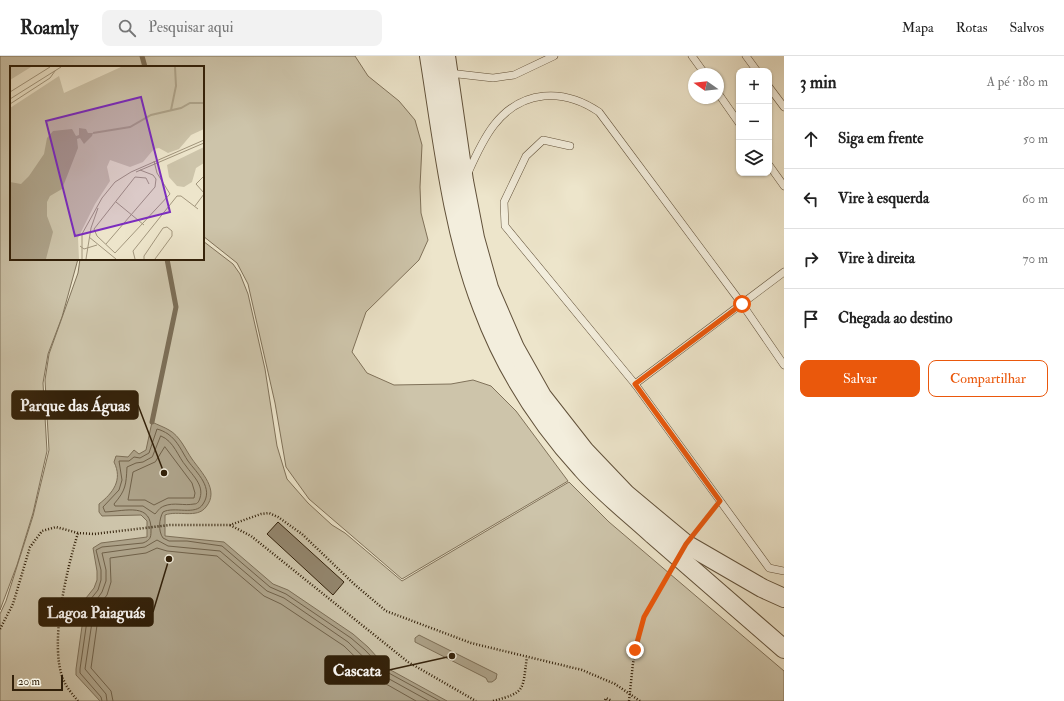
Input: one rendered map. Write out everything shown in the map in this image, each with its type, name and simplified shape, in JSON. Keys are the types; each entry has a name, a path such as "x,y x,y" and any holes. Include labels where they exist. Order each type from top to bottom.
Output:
{"street":[{"path":"429,56 442,71 475,238 489,288 515,348 542,396 590,457 683,551 784,649"},
{"path":"442,71 450,181 467,260 482,307 506,361 532,405 582,469 618,504 683,551 784,598"},
{"path":"762,588 784,593"}],"lane":[{"path":"442,71 493,78 514,75 554,56"},
{"path":"692,56 700,68"},
{"path":"746,56 755,68"},
{"path":"772,91 784,108"},
{"path":"464,181 474,160 495,124 516,106 538,96 552,94 573,98 586,103 599,112 742,304 784,365"},
{"path":"724,102 736,119"},
{"path":"570,146 543,140 526,156 504,202 505,226 635,384 769,568 784,571"},
{"path":"772,169 784,186"},
{"path":"635,384 784,272"}],"path":[{"path":"629,701 633,663 644,617 683,551 720,501"},
{"path":"0,629 13,604 30,547 42,531 56,527 78,533 94,534 170,525 230,525 261,514 269,513 278,517 302,534 354,584 386,611 471,643 527,658 582,670 615,684 640,701"},
{"path":"230,525 251,536 408,662 476,701"},
{"path":"78,533 69,563 59,633 59,661 64,680 78,701"},
{"path":"493,701 514,695 522,688 527,658"},
{"path":"605,700 606,698 612,701"}],"shaded area":[{"path":"0,56 355,56 368,76 399,101 415,120 422,145 420,187 421,213 428,240 419,260 366,312 352,352 367,373 394,385 451,384 473,380 491,386 516,411 568,481 402,579 309,499 286,467 275,403 248,284 237,263 204,237 204,66 10,66 10,260 78,260 62,317 48,354 43,383 47,451 33,513 17,565 0,610"},
{"path":"204,242 233,264 240,274 248,294 265,369 277,446 287,479 308,503 332,525 345,533 402,581 569,482 609,522 784,671 784,701 0,701 0,614 6,601 33,516 49,450 45,380 49,354 78,273 80,260 204,260"}],"water":[{"path":"152,422 169,430 179,439 204,475 208,482 211,494 210,501 206,507 198,513 176,513 165,515 165,536 224,542 273,584 288,590 353,634 368,647 387,668 447,701 100,701 76,675 86,598 94,588 97,580 93,548 101,543 147,537 147,521 141,515 102,516 99,512 99,504 109,495 115,486 117,480 117,469 114,462 116,456 128,457 134,450 139,454 146,450"},
{"path":"419,635 497,674 496,679 492,682 488,682 486,678 415,642 415,638"}],"building":[{"path":"278,522 344,582 333,595 267,534"}],"waterway":[{"path":"142,56 145,66"},
{"path":"152,422 176,307 167,260"}],"place":[{"name":"Parque das Águas","path":"164,473"},
{"name":"Lagoa Paiaguás","path":"169,559"},
{"name":"Cascata","path":"452,656"}],"route":[{"path":"635,650 644,617 686,544 720,501 635,384 742,304"}]}
